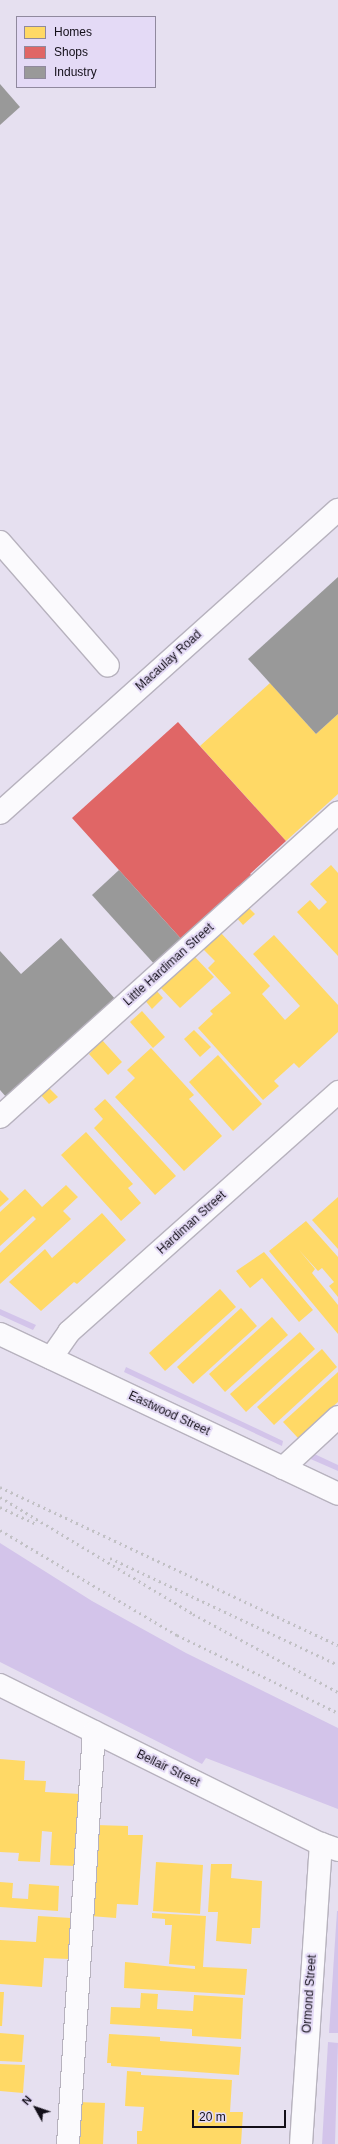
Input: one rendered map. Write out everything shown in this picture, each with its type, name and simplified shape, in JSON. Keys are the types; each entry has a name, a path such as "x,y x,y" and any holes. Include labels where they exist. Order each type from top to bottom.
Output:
{"street":[{"name":"Macaulay Road","path":"0,813 338,510"},
{"path":"0,542 108,666"},
{"name":"Little Hardiman Street","path":"0,1117 338,813"},
{"name":"Hardiman Street","path":"51,1358 70,1332 338,1092"},
{"name":"Eastwood Street","path":"0,1334 338,1494"},
{"path":"283,1468 338,1416"},
{"name":"Bellair Street","path":"0,1685 329,1847"},
{"path":"68,2144 94,1732"},
{"name":"Ormond Street","path":"301,2144 329,1847"}],"shaded area":[{"path":"0,1309 36,1325 33,1330 0,1315"},
{"path":"126,1367 283,1441 282,1446 124,1372"},
{"path":"308,1451 338,1465 338,1471 306,1457"},
{"path":"0,1543 92,1601 186,1653 338,1728 338,1809 206,1758 202,1764 0,1662"},
{"path":"337,1911 338,2033 329,2033"},
{"path":"328,2042 338,2043 335,2144 322,2144"}],"building: Homes":[{"path":"270,683 316,734 338,714 338,794 286,841 200,746"},
{"path":"331,865 338,873 338,956 297,912 310,900 319,910 327,902 310,884"},
{"path":"248,907 255,914 243,925 236,917"},
{"path":"221,933 270,986 262,994 285,1020 300,1006 253,954 274,935 338,1005 338,1032 299,1068 294,1063 274,1081 279,1086 263,1100 198,1028 213,1014 210,1011 231,993 208,968 215,961 203,949"},
{"path":"193,955 214,977 180,1008 159,986"},
{"path":"155,989 163,998 152,1009 144,999"},
{"path":"142,1011 165,1037 153,1048 130,1022"},
{"path":"194,1030 211,1047 200,1057 184,1039"},
{"path":"102,1040 122,1062 108,1075 89,1054"},
{"path":"151,1048 194,1095 189,1099 222,1136 184,1171 115,1097 135,1078 127,1070"},
{"path":"218,1055 262,1104 233,1131 189,1082"},
{"path":"47,1086 58,1097 49,1104 39,1093"},
{"path":"105,1099 176,1176 155,1195 94,1128 103,1119 94,1109"},
{"path":"86,1132 133,1184 128,1188 141,1203 121,1221 61,1155"},
{"path":"66,1185 78,1197 63,1211 71,1219 0,1284 0,1253 36,1219 33,1216 0,1246 0,1212 25,1189 42,1207"},
{"path":"0,1190 9,1199 0,1207"},
{"path":"338,1197 338,1249 312,1220"},
{"path":"102,1213 126,1240 77,1284 74,1282 41,1311 9,1282 45,1249 52,1258"},
{"path":"306,1221 338,1257 338,1297 329,1286 334,1282 322,1268 318,1271 299,1250 315,1269 312,1273 338,1305 338,1334 269,1251"},
{"path":"264,1252 313,1310 299,1322 262,1278 250,1288 236,1271"},
{"path":"220,1289 236,1307 165,1371 149,1353"},
{"path":"241,1308 257,1326 193,1384 177,1367"},
{"path":"272,1317 288,1335 225,1392 209,1374"},
{"path":"300,1332 315,1349 246,1412 230,1394"},
{"path":"322,1349 337,1367 274,1425 257,1407"},
{"path":"338,1372 338,1402 298,1438 283,1422"},
{"path":"0,1759 25,1761 24,1780 46,1781 45,1792 80,1794 75,1866 50,1865 52,1832 42,1831 40,1862 18,1861 19,1853 0,1852"},
{"path":"96,1825 128,1826 128,1835 143,1835 138,1905 117,1904 116,1918 90,1916"},
{"path":"156,1862 203,1865 200,1914 153,1911"},
{"path":"211,1864 232,1864 231,1878 262,1881 260,1928 252,1928 251,1944 216,1941 218,1912 208,1912"},
{"path":"0,1882 13,1883 12,1898 28,1899 29,1884 59,1886 58,1911 0,1907"},
{"path":"152,1913 206,1916 203,1967 247,1969 245,1995 124,1988 125,1962 195,1969 195,1966 169,1964 172,1925 165,1925 165,1919 152,1918"},
{"path":"38,1916 71,1918 69,1959 44,1958 42,1987 0,1984 0,1940 36,1942"},
{"path":"0,1992 4,1992 2,2026 0,2026"},
{"path":"141,1993 158,1994 157,2009 193,2011 194,1995 243,1998 241,2039 192,2036 192,2029 110,2024 111,2007 140,2008"},
{"path":"0,2033 24,2035 22,2062 0,2061"},
{"path":"109,2034 160,2037 160,2041 241,2047 239,2075 111,2066 111,2063 107,2063"},
{"path":"0,2064 25,2065 23,2093 0,2091"},
{"path":"127,2071 141,2072 141,2075 232,2080 230,2112 243,2112 241,2144 137,2144 137,2131 142,2131 144,2107 125,2106"},
{"path":"77,2102 105,2103 103,2144 74,2144"}],"building: Shops":[{"path":"178,722 286,841 250,874 254,877 183,941 72,818"}],"building: Industry":[{"path":"0,84 20,107 0,125"},
{"path":"338,577 338,714 316,734 248,659"},
{"path":"119,870 183,941 156,966 92,895"},
{"path":"61,938 116,1000 7,1098 0,1090 0,951 21,974"}],"railway":[{"path":"0,1487 338,1645"},
{"path":"0,1497 193,1614 338,1692"},
{"path":"0,1507 34,1523"},
{"path":"0,1530 177,1635 338,1713"},
{"path":"110,1558 338,1665"}]}
